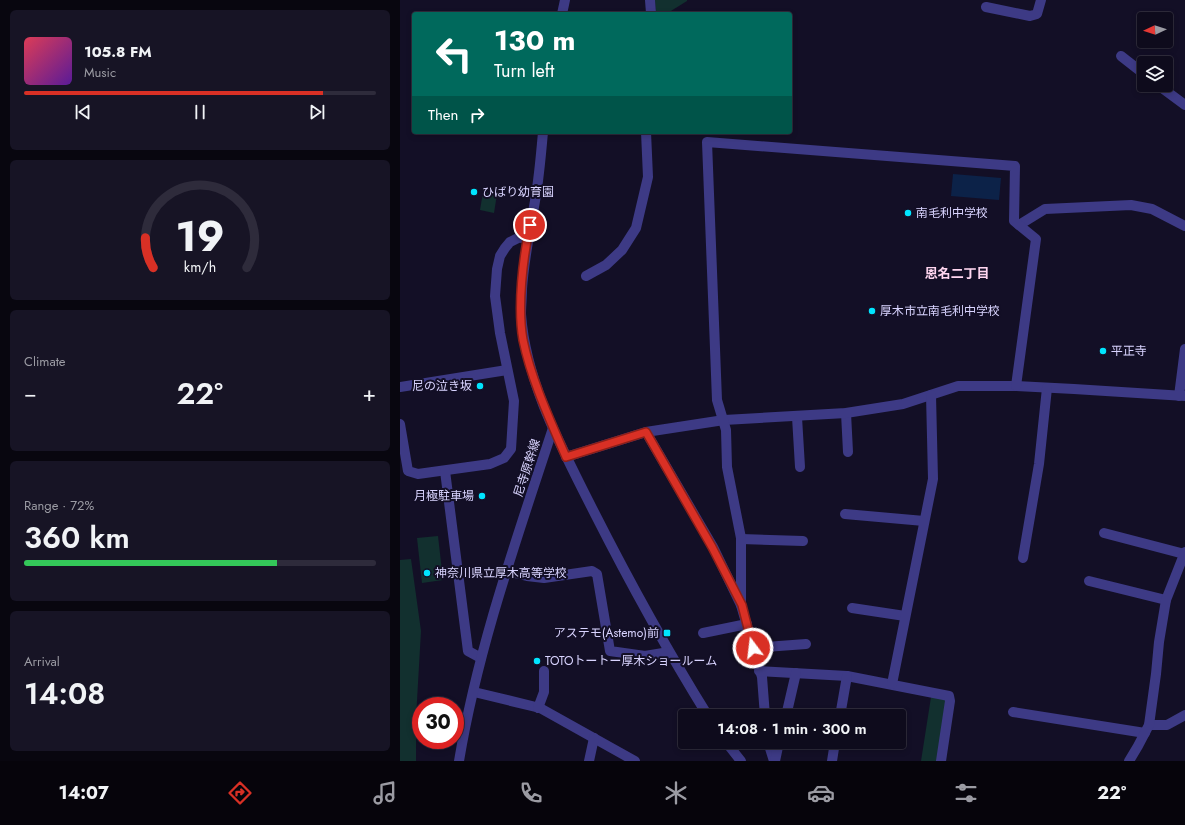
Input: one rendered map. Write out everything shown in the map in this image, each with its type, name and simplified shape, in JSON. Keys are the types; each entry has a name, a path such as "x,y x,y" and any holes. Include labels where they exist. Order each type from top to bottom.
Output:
{"street":[{"path":"562,12 565,0"},
{"path":"650,0 651,12"},
{"path":"986,8 1030,16 1037,14 1041,0"},
{"path":"1128,58 1137,67"},
{"path":"1167,92 1185,105"},
{"name":"尼寺原幹線","path":"459,761 467,716 482,658 507,571 553,428 536,384 523,339 521,312 523,274 528,238 536,199 543,134"},
{"path":"586,276 606,265 622,250 636,228 648,177 646,134"},
{"path":"742,605 741,539 727,467 726,430 717,400 707,142 1015,166 1014,221 1036,239 1016,386"},
{"path":"1019,225 1045,210 1132,205 1152,209 1185,226"},
{"path":"400,424 408,471 418,474 490,464 504,458 511,449 514,401 500,333 495,296 497,269 500,256 510,242 518,238 528,238"},
{"path":"566,457 646,432 724,420 846,413 903,404 958,386 1016,386 1182,396 1185,350"},
{"path":"400,387 507,370"},
{"path":"1023,558 1039,464 1046,388"},
{"path":"892,684 933,479 931,395"},
{"path":"846,413 848,452"},
{"path":"797,417 800,467"},
{"path":"553,428 566,457 627,577 669,652 704,709"},
{"path":"646,432 712,547 742,605 759,671 762,677 764,709"},
{"path":"446,471 468,651 482,658"},
{"path":"864,505 864,515"},
{"path":"845,514 924,521"},
{"path":"1104,533 1184,553 1166,600 1147,729 1128,761"},
{"path":"741,539 803,541"},
{"path":"507,571 544,578 592,570 597,574 610,651 645,656 669,652"},
{"path":"1089,581 1166,600"},
{"path":"852,608 905,616"},
{"path":"703,633 747,624"},
{"path":"753,648 806,644"},
{"path":"538,708 544,692 544,671"},
{"path":"759,671 847,676 949,696 950,701 941,761"},
{"path":"788,709 796,673"},
{"path":"841,709 847,676"},
{"path":"474,692 538,708 635,761"},
{"path":"1013,712 1147,729 1167,725 1185,715"},
{"path":"589,761 594,738"},
{"path":"731,749 740,761"},
{"path":"770,749 774,761"},
{"path":"774,761 778,749"},
{"path":"832,761 834,749"}],"green space":[{"path":"655,0 687,0 669,12 656,12"},
{"path":"483,192 497,194 494,213 480,210"},
{"path":"438,536 443,580 422,583 417,538"},
{"path":"411,559 421,631 417,697 412,697 412,749 416,749 416,761 400,761 400,560"},
{"path":"931,697 948,700 939,761 921,761"}],"water":[{"path":"953,174 1001,178 999,200 951,196"}],"place":[{"name":"ひばり幼育園","path":"474,192"},
{"name":"南毛利中学校","path":"908,213"},
{"name":"厚木市立南毛利中学校","path":"872,311"},
{"name":"平正寺","path":"1103,351"},
{"name":"尼の泣き坂","path":"480,386"},
{"name":"月極駐車場","path":"482,496"},
{"name":"神奈川県立厚木高等学校","path":"427,573"},
{"name":"アステモ(Astemo)前","path":"667,633"},
{"name":"TOTOトートー厚木ショールーム","path":"537,661"}],"district":[{"name":"恩名二丁目","path":"957,273"}],"route":[{"path":"530,225 522,287 521,312 523,339 544,406 566,457 581,451 646,432 712,547 742,605 753,648"}]}
